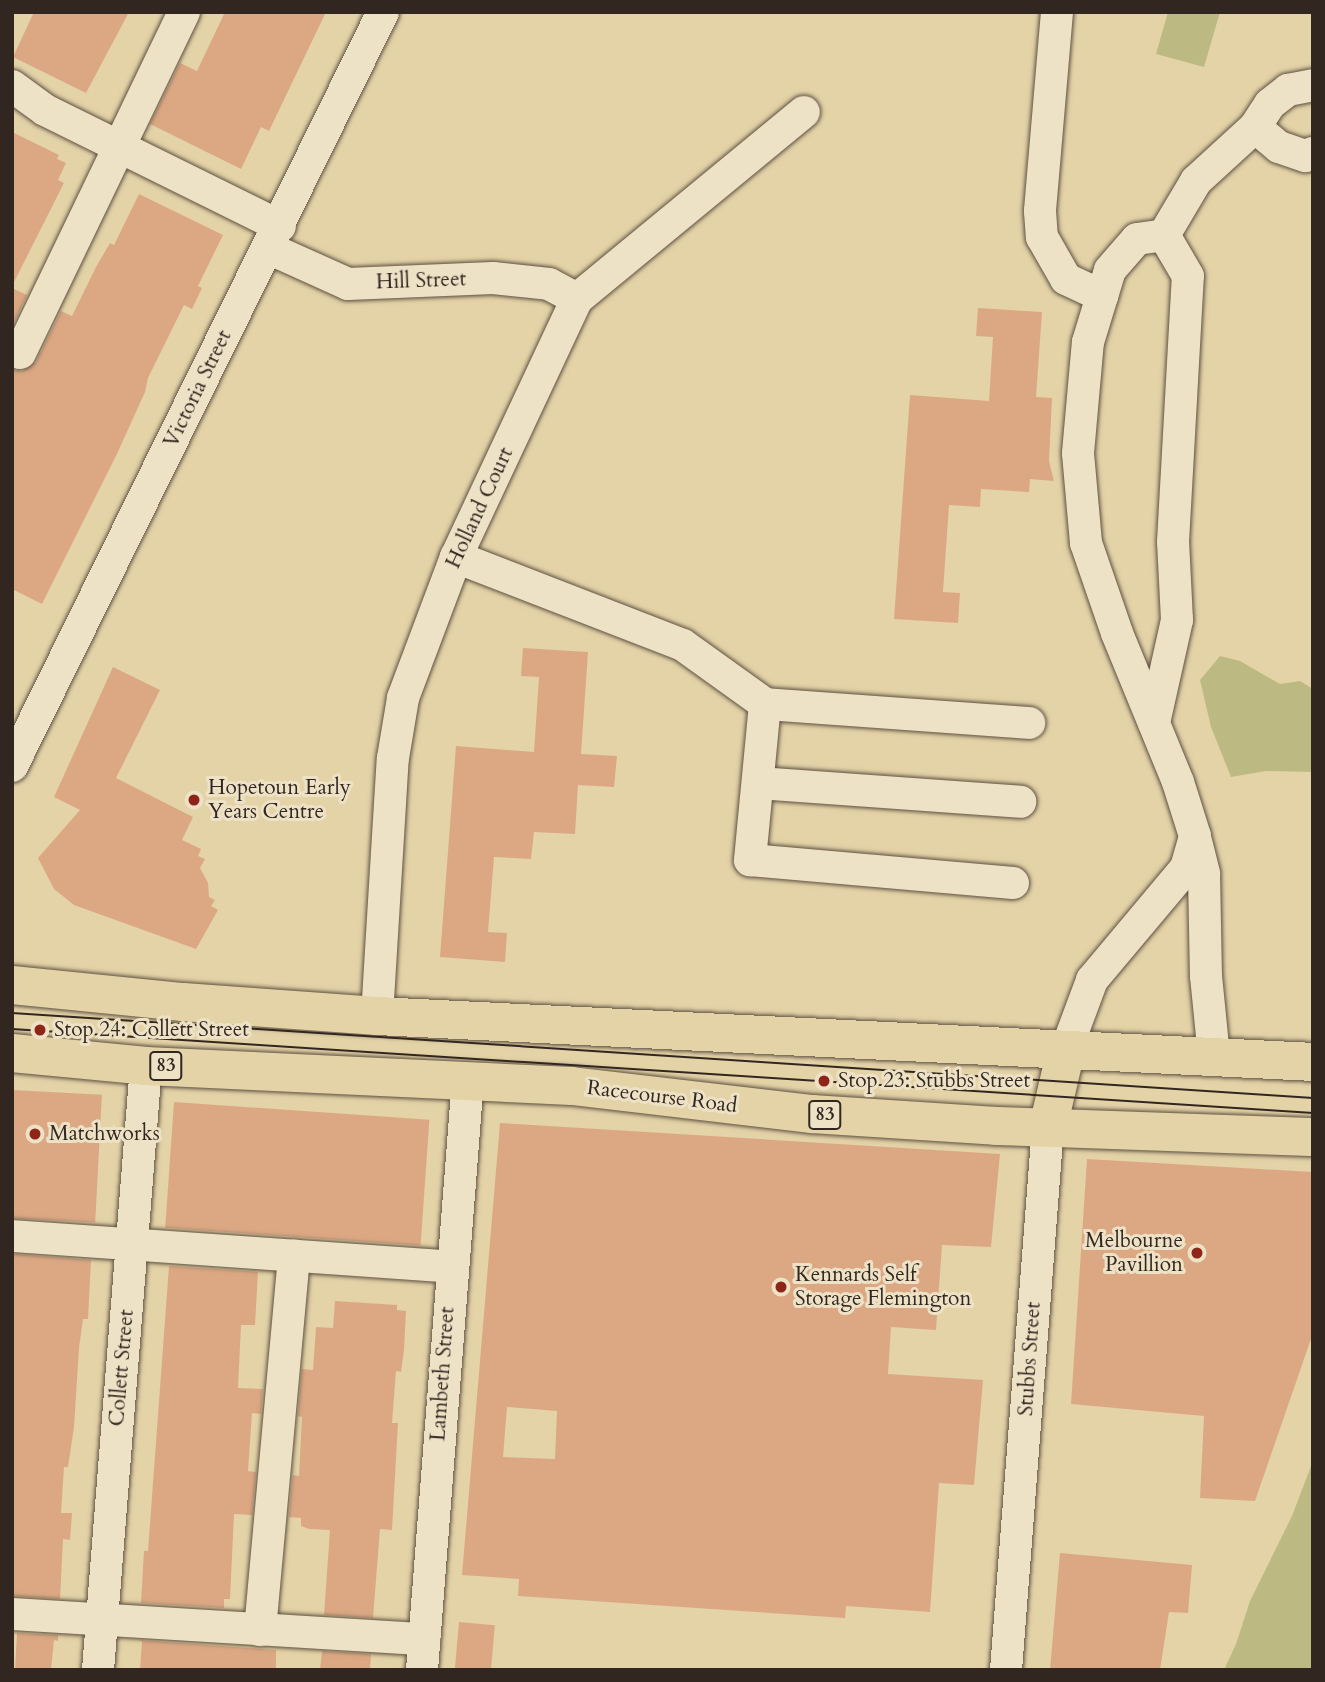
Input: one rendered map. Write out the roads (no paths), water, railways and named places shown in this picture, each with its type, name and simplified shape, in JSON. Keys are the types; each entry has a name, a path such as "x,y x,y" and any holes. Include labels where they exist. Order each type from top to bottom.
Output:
{"highway":[{"path":"12,985 183,1002 377,1016 1313,1062"},
{"path":"468,1079 473,1020"},
{"name":"Stubbs Street","path":"1048,1127 1066,1050"},
{"name":"Racecourse Road","path":"12,1053 146,1066 468,1079 572,1086 812,1114 1048,1127 1313,1137"}],"street":[{"path":"20,353 184,12"},
{"name":"Victoria Street","path":"12,766 383,12"},
{"path":"1058,12 1040,211 1042,237 1066,279 1102,296"},
{"path":"1164,235 1196,181 1255,127 1270,104 1287,90 1313,85"},
{"name":"Hill Street","path":"12,86 45,110 118,147 274,237 348,284 493,278 549,284 577,299"},
{"name":"Hill Street","path":"12,100 45,110"},
{"name":"Holland Court","path":"377,1016 393,758 403,698 456,557 577,299 804,112"},
{"path":"1255,127 1279,147 1305,156 1313,153"},
{"path":"1164,235 1136,239 1110,270 1088,342 1078,453 1086,543 1117,633 1154,723 1195,836 1204,874 1206,976 1214,1056"},
{"path":"1154,723 1177,620 1173,542 1188,276 1164,235"},
{"path":"456,557 683,645 765,704 1029,723"},
{"path":"765,704 750,860 1013,883"},
{"path":"758,783 1020,802"},
{"path":"1066,1050 1092,980 1186,868 1195,836"},
{"name":"Collett Street","path":"98,1670 146,1066"},
{"name":"Lambeth Street","path":"423,1654 451,1267 468,1079"},
{"name":"Stubbs Street","path":"1006,1670 1048,1127"},
{"path":"12,1236 451,1267"},
{"path":"260,1630 293,1256"},
{"path":"12,1614 260,1630 423,1654"}],"tram line":[{"path":"12,1013 1313,1098"},
{"path":"12,1029 1313,1113"}],"place":[{"name":"Hopetoun Early Years Centre","path":"194,800"},
{"name":"Stop 24: Collett Street","path":"40,1030"},
{"name":"Stop 23: Stubbs Street","path":"824,1081"},
{"name":"Matchworks","path":"35,1134"},
{"name":"Melbourne Pavillion","path":"1197,1253"},
{"name":"Kennards Self Storage Flemington","path":"781,1287"}]}
